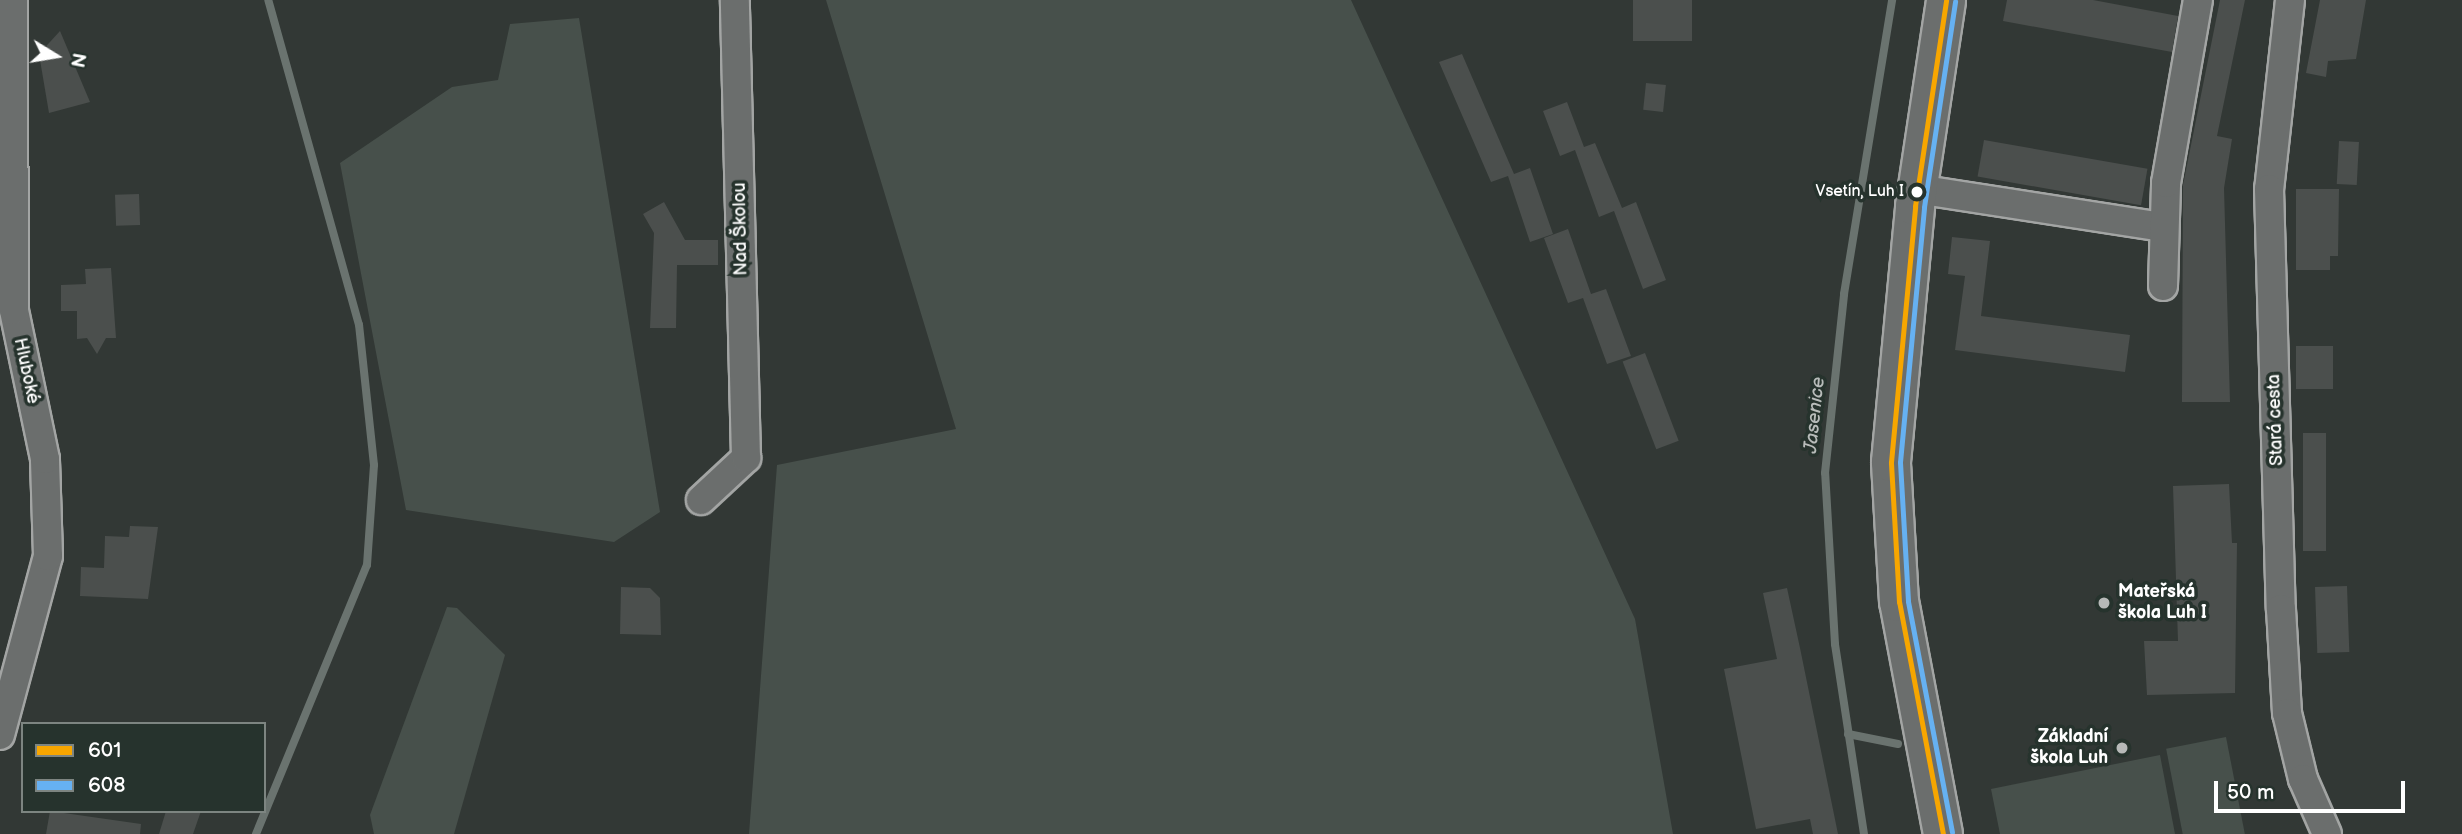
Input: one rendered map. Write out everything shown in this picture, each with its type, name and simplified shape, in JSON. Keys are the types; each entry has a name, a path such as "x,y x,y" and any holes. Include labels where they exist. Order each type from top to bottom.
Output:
{"street":[{"name":"Hluboké","path":"0,735 48,556 45,459 14,310 13,0"},
{"name":"Nad Školou","path":"701,500 746,458 735,0"},
{"path":"1943,834 1902,621 1892,498 1896,372 1917,189 1946,0"},
{"path":"2163,286 2163,226 2198,0"},
{"name":"Stará cesta","path":"2290,0 2269,189 2281,608 2287,713 2303,779 2327,834"},
{"path":"1917,189 2163,226"}],"shaded area":[{"path":"826,0 1351,0 1635,619 1673,834 749,834 777,465 956,429"},
{"path":"579,18 660,512 614,542 406,510 340,163 452,87 498,80 510,24"},
{"path":"447,607 457,608 505,655 454,834 374,834 370,815"},
{"path":"2226,737 2245,834 2183,834 2166,749"},
{"path":"2160,755 2175,834 2000,834 1991,789"}],"building":[{"path":"1633,0 1692,0 1692,41 1633,41"},
{"path":"2007,0 2093,0 2178,16 2172,52 2003,21"},
{"path":"2220,0 2245,0 2217,136 2232,139 2224,188 2230,402 2182,402 2183,185"},
{"path":"2320,0 2366,0 2356,59 2328,61 2326,77 2306,73"},
{"path":"60,31 90,102 49,113 39,54"},
{"path":"1462,54 1514,174 1530,168 1553,234 1530,242 1508,176 1491,182 1439,62"},
{"path":"1646,83 1666,85 1663,112 1643,110"},
{"path":"1567,102 1584,147 1595,143 1622,208 1636,202 1666,280 1643,289 1614,211 1599,217 1575,150 1560,156 1543,111"},
{"path":"1984,140 2147,169 2141,205 1978,176"},
{"path":"2339,141 2359,142 2357,185 2337,184"},
{"path":"2296,189 2339,189 2338,256 2330,256 2330,270 2296,270"},
{"path":"139,194 140,225 116,226 115,195"},
{"path":"664,202 685,240 718,240 718,265 677,265 676,328 650,328 654,233 643,214"},
{"path":"1568,229 1591,294 1606,289 1631,356 1607,364 1583,298 1568,303 1544,238"},
{"path":"1952,237 1990,241 1981,316 2130,335 2125,372 1955,350 1965,276 1948,274"},
{"path":"111,268 116,338 106,338 97,354 87,338 77,339 77,311 61,311 61,285 86,284 85,269"},
{"path":"2296,346 2333,346 2333,389 2296,389"},
{"path":"1645,353 1679,441 1656,449 1623,362"},
{"path":"2303,433 2326,433 2326,551 2303,551"},
{"path":"2229,484 2232,543 2237,543 2235,693 2147,695 2144,641 2178,641 2173,486"},
{"path":"130,526 158,527 148,599 80,596 81,567 104,568 105,536 129,537"},
{"path":"2347,586 2349,652 2317,653 2315,587"},
{"path":"621,587 650,588 660,598 661,635 620,634"},
{"path":"1787,588 1838,834 1813,834 1810,819 1756,829 1724,669 1777,659 1763,593"},
{"path":"50,813 141,824 140,834 46,834"},
{"path":"165,813 200,813 193,834 159,834"}],"waterway":[{"path":"266,810 367,565 374,465 359,325 268,0"},
{"name":"Jasenice","path":"1864,834 1835,644 1825,473 1844,294 1892,0"},
{"path":"1848,734 1898,744"},
{"path":"256,834 265,813"}],"transit line":[{"name":"601","path":"1943,834 1899,602 1891,462 1915,206 1946,0"},
{"name":"608","path":"1952,832 1908,601 1900,462 1924,207 1955,1"}],"place":[{"name":"Vsetín, Luh I","path":"1917,192"},
{"name":"Mateřská škola Luh I","path":"2104,603"},
{"name":"Základní škola Luh","path":"2122,748"}]}
